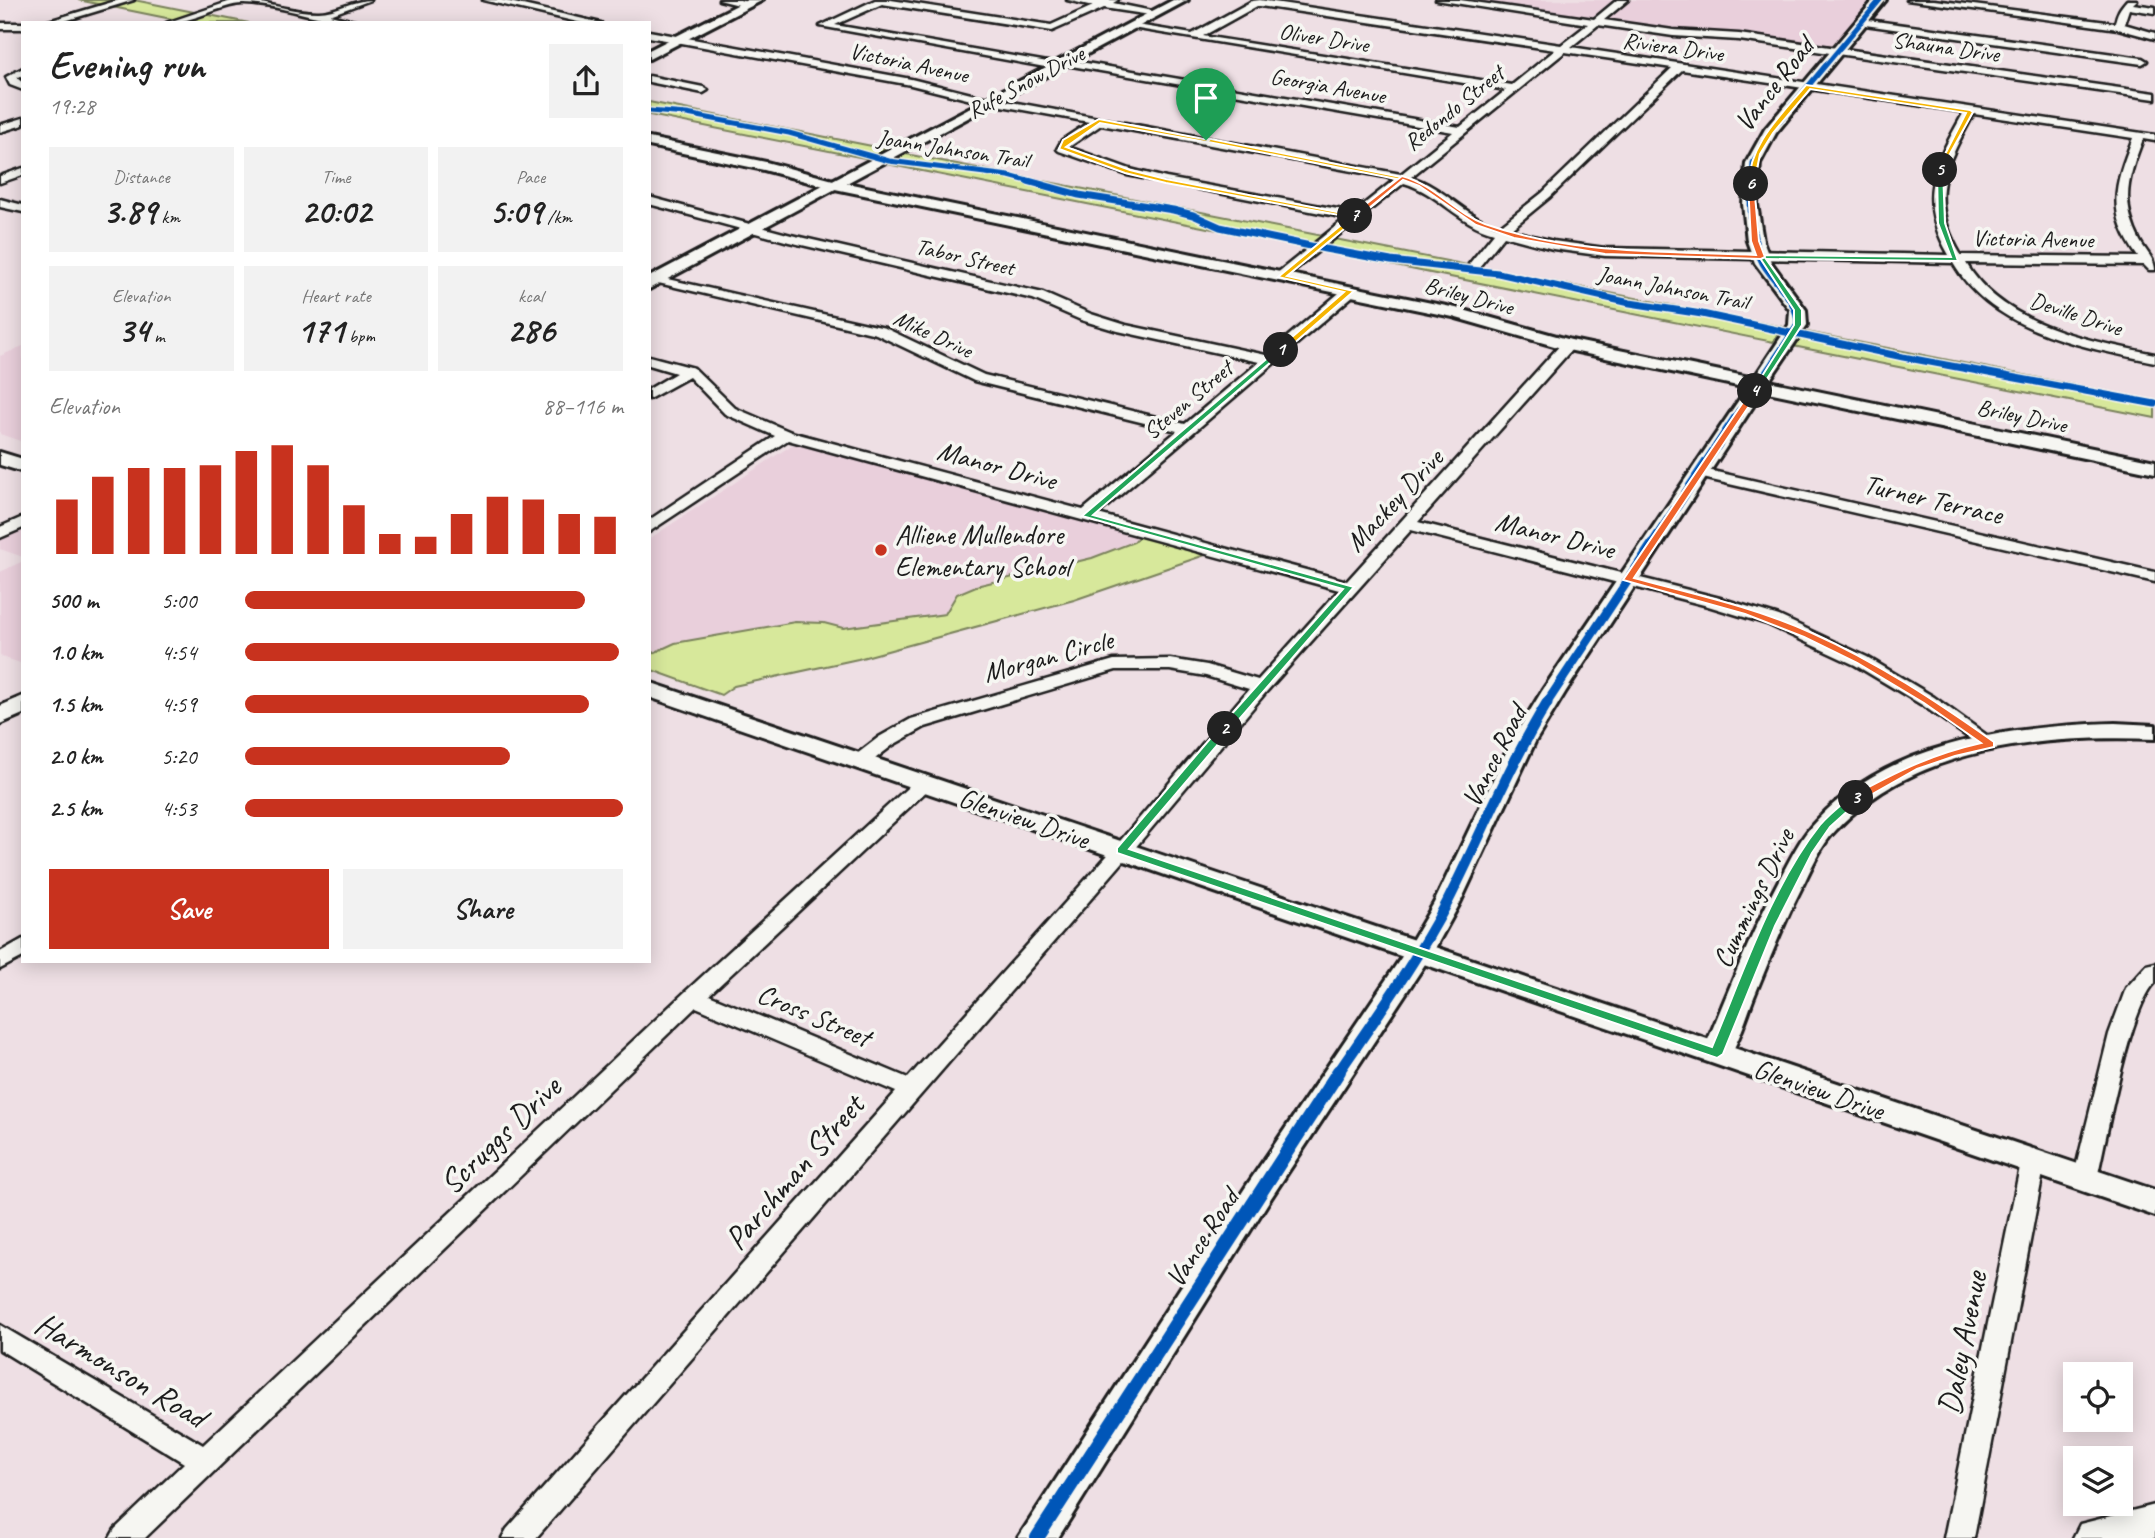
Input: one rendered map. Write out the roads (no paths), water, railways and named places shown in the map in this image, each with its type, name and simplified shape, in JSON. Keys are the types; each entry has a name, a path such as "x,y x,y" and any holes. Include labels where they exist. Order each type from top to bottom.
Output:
{"main road":[{"name":"Rufe Snow Drive","path":"654,281 1182,0"},
{"path":"0,458 21,465"},
{"name":"Glenview Drive","path":"651,690 2155,1203"},
{"path":"0,716 21,704"},
{"path":"2096,1538 2155,1526"}],"street":[{"path":"54,21 129,0"},
{"path":"178,21 242,0 346,21"},
{"path":"319,16 366,0"},
{"path":"488,0 587,21"},
{"path":"724,0 752,2"},
{"path":"882,0 1052,28 1108,2"},
{"name":"Georgia Avenue","path":"882,0 825,26 1461,130"},
{"path":"1072,0 1108,2 1157,13"},
{"name":"Shauna Drive","path":"1441,0 1672,33 1739,37 1837,51 2134,83 2155,96"},
{"name":"Redondo Street","path":"1282,277 1623,0"},
{"name":"Vance Road","path":"1037,1538 1258,1193 1419,952 1447,903 1523,742 1554,691 1798,325 1798,310 1761,257 1755,241 1751,204 1754,163 1770,132 1880,0"},
{"path":"1912,0 2119,26 2153,36 2134,83"},
{"path":"1994,11 2004,0"},
{"path":"651,54 752,2"},
{"name":"Riviera Drive","path":"1194,37 1255,3 1260,3 2155,138"},
{"path":"2119,26 2129,3 2155,10"},
{"path":"1861,22 2142,61"},
{"path":"0,26 19,26"},
{"path":"0,36 19,26"},
{"name":"Oliver Drive","path":"1130,27 1512,88"},
{"name":"Victoria Avenue","path":"651,34 1402,178 1421,184 1478,224 1553,244 1605,252 2150,265"},
{"path":"1475,264 1502,232 1546,195 1679,67"},
{"path":"21,72 14,74 11,80 21,86"},
{"path":"651,79 703,90"},
{"name":"Deville Drive","path":"1970,112 1941,166 1938,178 1941,223 1956,259 1973,282 1994,302 2024,322 2085,342 2155,358"},
{"path":"1099,121 1066,142 1063,149 1166,181 1355,216"},
{"path":"0,129 21,122"},
{"path":"2139,136 2123,178 2122,190 2134,245 2150,265"},
{"name":"Briley Drive","path":"651,142 766,166 835,185 1455,313 1568,345 2155,467"},
{"path":"0,180 21,173"},
{"name":"Tabor Street","path":"651,201 754,229 1038,296 1086,317 1123,328 1270,360"},
{"path":"0,203 21,208"},
{"name":"Mike Drive","path":"654,281 880,331 959,372 1189,429"},
{"name":"Steven Street","path":"1086,516 1350,291"},
{"name":"Mackey Drive","path":"1122,851 1349,587 1568,345"},
{"name":"Manor Drive","path":"651,361 689,371 702,379 730,411 786,435 1349,587"},
{"path":"651,394 689,371"},
{"path":"651,526 786,435"},
{"name":"Turner Terrace","path":"1699,473 2155,577"},
{"path":"0,533 21,523"},
{"name":"Manor Drive","path":"1406,524 1749,612 1807,634 1861,661 1928,701 1990,744"},
{"name":"Morgan Circle","path":"860,761 886,741 918,723 1114,664 1185,665 1219,672 1261,687"},
{"name":"Cummings Drive","path":"1717,1054 1769,926 1807,852 1826,825 1849,803 1903,772 1952,753 1990,744 2066,731 2155,732"},
{"name":"Scruggs Drive","path":"125,1538 693,997 924,783"},
{"name":"Parchman Street","path":"517,1538 1122,851"},
{"path":"0,962 21,947"},
{"path":"2085,1179 2120,1034 2137,988 2155,970"},
{"name":"Cross Street","path":"693,997 912,1089"},
{"name":"Daley Avenue","path":"1959,1538 2033,1162"},
{"name":"Harmonson Road","path":"0,1336 206,1462"}],"place":[{"name":"Alliene Mullendore Elementary School","path":"881,550"}]}
